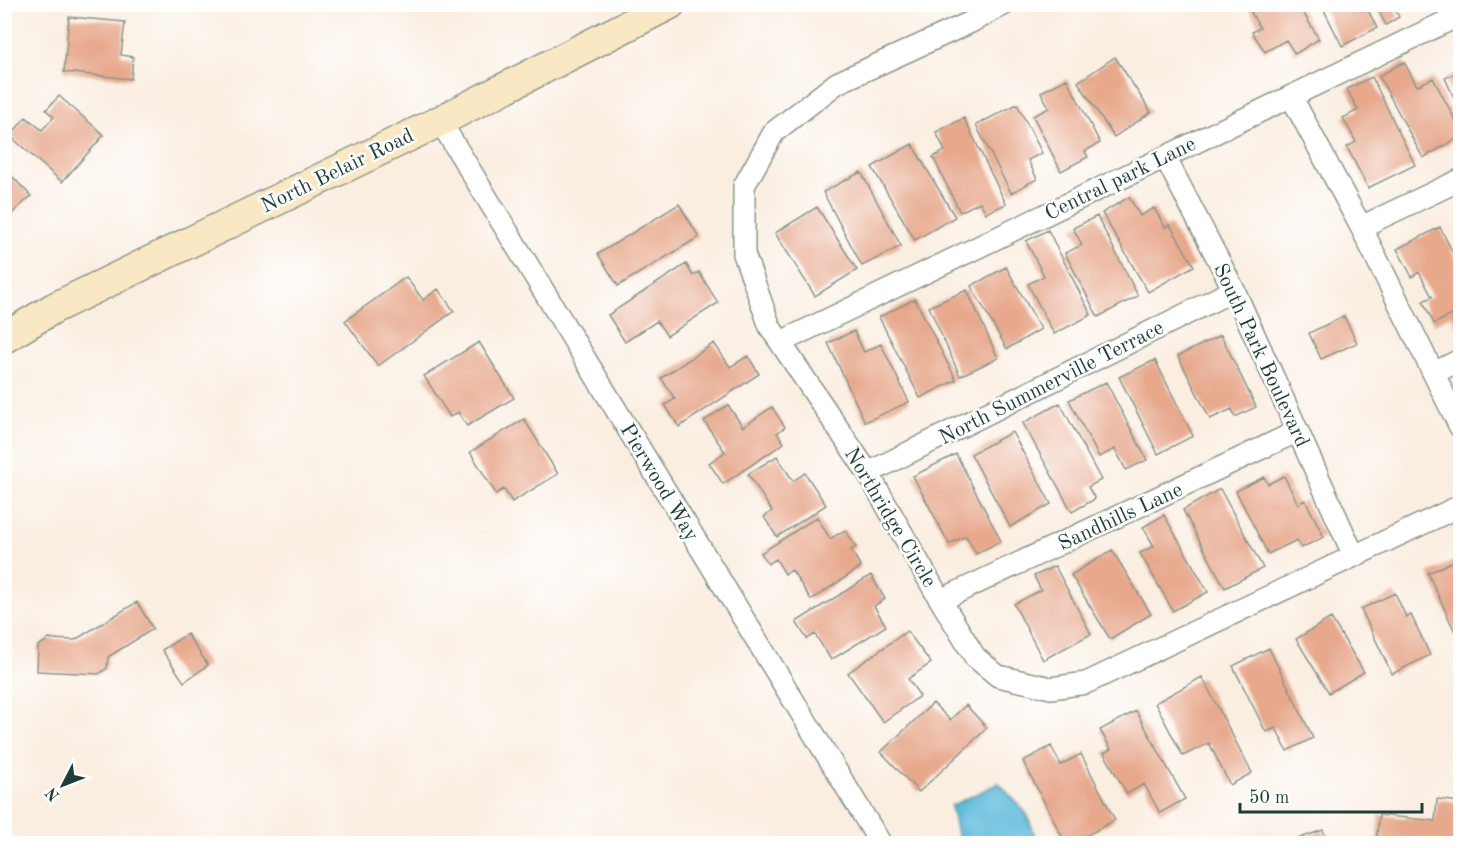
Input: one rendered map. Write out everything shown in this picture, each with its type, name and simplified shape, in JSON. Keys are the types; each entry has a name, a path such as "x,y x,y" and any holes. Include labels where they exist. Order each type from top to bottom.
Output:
{"street":[{"name":"North Belair Road","path":"4,338 54,308 440,121 670,4"},
{"name":"Northridge Circle","path":"1005,4 971,22 837,83 774,132 744,186 744,254 770,327 868,473 975,657 998,676 1051,688 1086,683 1461,506"},
{"name":"Central park Lane","path":"780,342 1461,15"},
{"path":"1291,96 1361,227 1461,427"},
{"name":"Pierwood Way","path":"440,121 881,843"},
{"name":"South Park Boulevard","path":"1165,157 1234,290 1354,556"},
{"path":"1361,227 1461,180"},
{"name":"North Summerville Terrace","path":"868,473 1234,290"},
{"path":"1434,373 1461,360"},
{"name":"Sandhills Lane","path":"941,600 1298,431"}],"water":[{"path":"999,783 1026,813 1038,843 959,843 951,806"}],"building":[{"path":"1246,4 1298,4 1319,39 1295,54 1286,40 1265,52 1252,32 1260,28"},
{"path":"1321,4 1365,4 1377,28 1342,46"},
{"path":"1375,4 1392,4 1399,17 1386,25"},
{"path":"69,17 125,22 121,55 133,57 131,79 64,72"},
{"path":"1115,57 1151,112 1114,137 1078,82"},
{"path":"1404,62 1417,86 1433,78 1460,129 1460,137 1423,158 1379,76"},
{"path":"1460,71 1460,111 1445,78"},
{"path":"1372,77 1415,165 1368,188 1347,147 1356,142 1343,118 1358,110 1347,89"},
{"path":"1067,79 1100,143 1085,151 1088,157 1061,171 1033,116 1049,108 1041,92"},
{"path":"59,96 104,135 62,182 10,136 26,117 42,130 54,117 46,110"},
{"path":"1017,104 1042,153 1028,160 1037,179 1011,193 976,125"},
{"path":"964,118 1006,204 986,213 980,202 960,212 933,157 945,151 936,132"},
{"path":"912,144 955,217 915,240 872,167"},
{"path":"4,168 31,196 4,221"},
{"path":"861,172 901,246 862,266 823,192"},
{"path":"1129,197 1140,216 1154,208 1165,227 1170,225 1194,266 1148,292 1102,213"},
{"path":"679,204 699,237 618,286 598,254"},
{"path":"817,207 857,270 815,296 775,233"},
{"path":"1097,216 1138,296 1098,317 1065,253 1082,245 1073,228"},
{"path":"1440,227 1460,267 1460,327 1458,328 1451,315 1434,324 1423,301 1432,297 1419,272 1412,277 1397,249"},
{"path":"1048,230 1091,315 1054,334 1028,284 1044,276 1026,241"},
{"path":"686,264 693,276 699,272 718,303 667,336 657,321 625,342 608,315"},
{"path":"1006,267 1041,329 1007,349 971,286"},
{"path":"406,277 423,300 438,289 454,311 378,366 345,321"},
{"path":"967,290 998,358 960,376 929,307"},
{"path":"915,299 956,380 920,398 879,317"},
{"path":"1344,316 1357,343 1321,359 1309,333"},
{"path":"854,331 864,352 881,344 909,402 865,422 828,343"},
{"path":"1221,335 1256,407 1235,417 1232,409 1210,419 1178,356"},
{"path":"479,342 514,398 467,426 458,412 450,417 424,376"},
{"path":"714,343 730,367 748,356 759,374 679,427 665,405 675,399 661,378"},
{"path":"1155,360 1193,436 1158,454 1119,377"},
{"path":"1106,382 1147,460 1126,470 1115,449 1099,457 1069,400"},
{"path":"1060,403 1101,480 1088,487 1095,499 1072,512 1023,423"},
{"path":"728,405 743,427 772,407 785,427 777,433 784,443 723,484 709,463 725,452 704,421"},
{"path":"524,419 558,474 512,502 504,489 496,494 470,452"},
{"path":"1012,432 1051,504 1010,527 971,454"},
{"path":"956,454 1001,541 976,554 966,536 949,544 913,476"},
{"path":"777,456 793,481 805,473 826,505 777,537 764,517 772,511 748,474"},
{"path":"1284,476 1298,504 1305,500 1324,537 1301,548 1297,540 1268,554 1236,491 1264,477 1268,484"},
{"path":"1220,489 1263,568 1225,588 1183,510"},
{"path":"1164,515 1208,592 1173,611 1140,553 1154,546 1143,527"},
{"path":"817,517 830,539 845,530 856,547 851,550 861,567 811,600 792,570 785,574 776,559 768,564 761,553"},
{"path":"1112,550 1151,614 1110,639 1071,575"},
{"path":"1460,558 1460,629 1455,632 1428,573"},
{"path":"1055,566 1091,634 1043,660 1014,604 1041,590 1034,576"},
{"path":"871,575 885,599 874,606 886,626 831,660 815,634 807,639 796,622"},
{"path":"1395,593 1406,617 1411,615 1430,655 1392,674 1361,609"},
{"path":"137,602 153,629 108,657 107,668 99,674 37,671 38,646 49,639 75,640"},
{"path":"1331,618 1364,672 1329,693 1296,639"},
{"path":"907,631 931,663 908,679 920,696 883,722 848,673"},
{"path":"187,634 208,665 184,682 162,650"},
{"path":"1269,648 1313,738 1287,751 1276,728 1266,732 1233,666"},
{"path":"1202,677 1252,773 1230,785 1209,743 1183,756 1155,703"},
{"path":"933,703 950,720 966,705 987,728 919,792 881,752"},
{"path":"1136,711 1185,799 1160,813 1144,784 1127,794 1104,753 1111,749 1100,730"},
{"path":"1051,746 1061,765 1081,754 1115,820 1071,844 1066,844 1023,761"},
{"path":"1437,799 1460,802 1460,844 1376,844 1379,815 1435,821"},
{"path":"1323,830 1328,844 1285,844 1285,843"}]}
